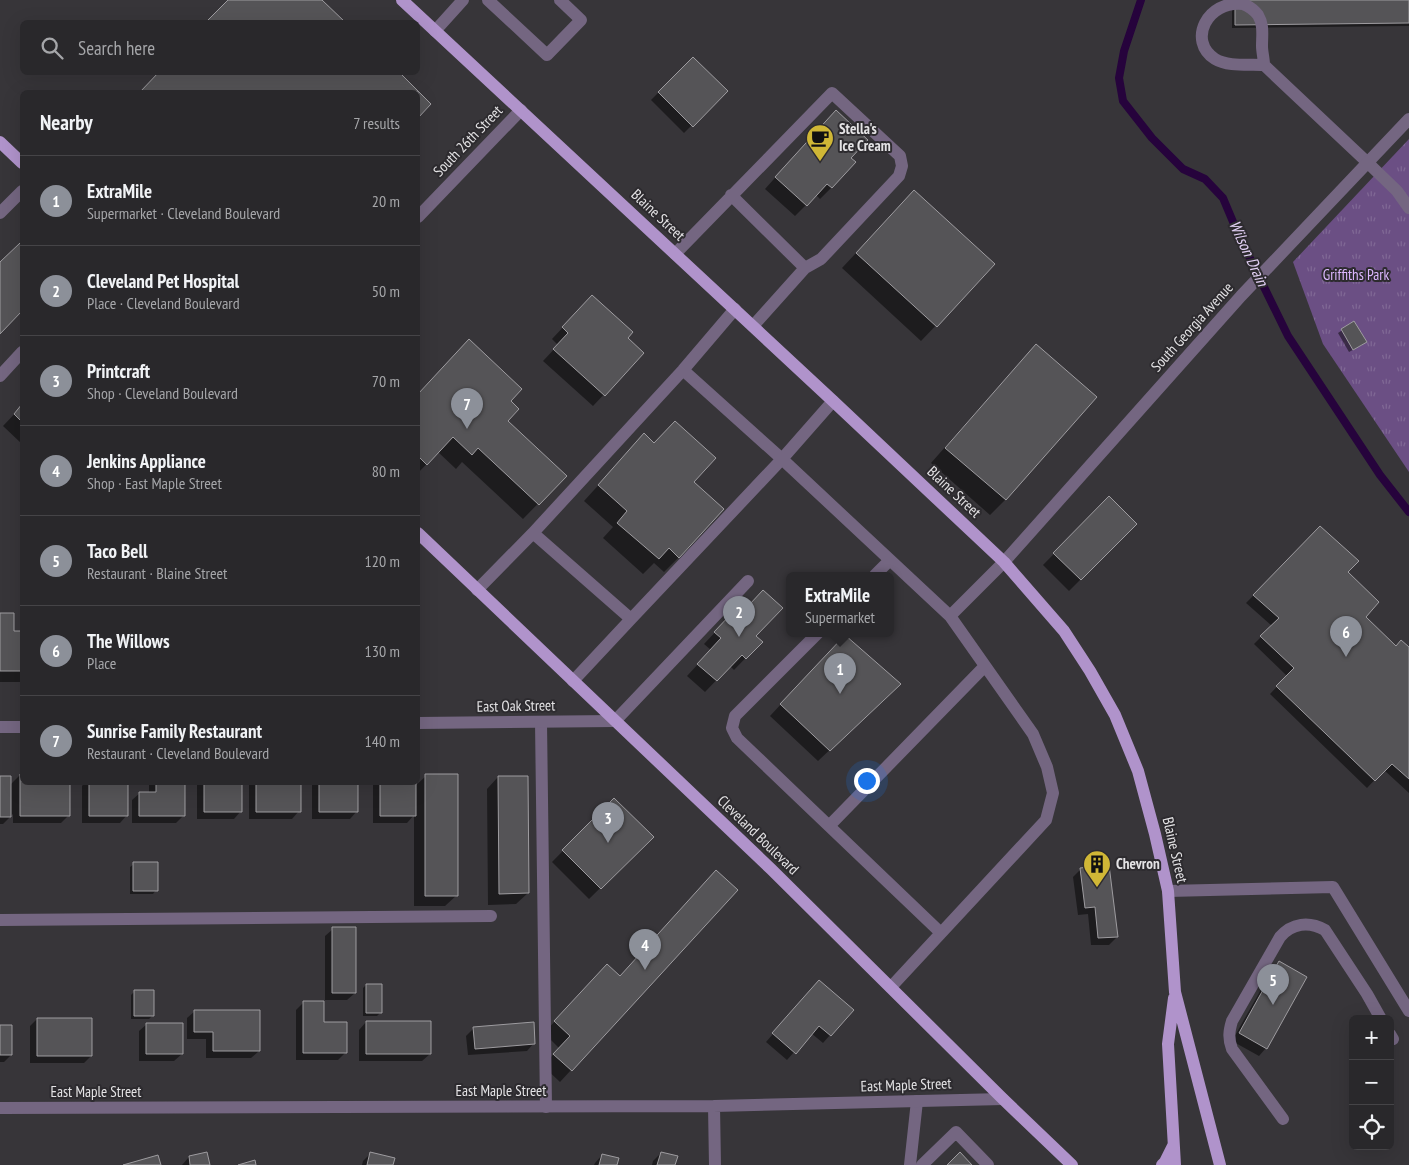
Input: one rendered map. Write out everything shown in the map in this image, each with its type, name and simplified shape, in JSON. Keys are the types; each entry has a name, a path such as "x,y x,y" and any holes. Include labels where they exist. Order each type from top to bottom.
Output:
{"main road":[{"name":"Blaine Street","path":"402,0 1004,562 1064,631 1090,670 1115,715 1138,771 1168,891 1175,992 1220,1165"},
{"path":"0,142 20,161"},
{"name":"Cleveland Boulevard","path":"420,535 771,869 1072,1165"},
{"path":"1175,992 1168,1044 1175,1165"},
{"path":"1162,1165 1174,1144"}],"street":[{"path":"435,31 463,0"},
{"path":"488,0 547,55 581,20 560,0"},
{"path":"1264,65 1231,64 1216,60 1206,52 1201,38 1203,24 1211,11 1223,3 1236,2 1249,6 1258,16 1263,30 1264,65 1397,191 1409,208"},
{"path":"675,254 832,94 900,156 902,166 899,176 821,259 805,268 753,326"},
{"name":"South 26th Street","path":"420,215 521,110"},
{"name":"South Georgia Avenue","path":"950,616 1004,562 1241,296 1409,119"},
{"path":"0,212 20,193"},
{"path":"732,195 805,268"},
{"path":"477,590 533,533 683,370 735,309"},
{"path":"0,376 20,354"},
{"path":"683,370 782,459 950,616 1033,734 1047,766 1053,793 1046,820 891,987"},
{"path":"573,681 782,459 833,401"},
{"path":"533,533 631,619"},
{"path":"878,572 890,560"},
{"path":"615,721 748,581"},
{"path":"814,637 735,716 732,728 737,738 941,933"},
{"path":"829,826 985,666"},
{"name":"East Oak Street","path":"420,723 615,721"},
{"path":"541,722 546,1107"},
{"path":"0,727 20,727"},
{"path":"1168,891 1333,887 1409,1012"},
{"path":"0,920 491,916"},
{"path":"1283,1119 1232,1048 1229,1040 1229,1031 1232,1021 1286,930 1307,924 1317,925 1325,930 1379,1015"},
{"name":"East Maple Street","path":"0,1108 714,1106 1003,1099"},
{"path":"910,1165 917,1101"},
{"path":"714,1106 715,1165"},
{"path":"922,1165 956,1132 988,1165"}],"green space":[{"name":"Griffiths Park","path":"1409,139 1409,472 1323,344 1293,262"}],"building":[{"path":"228,0 322,0 343,20 208,20"},
{"path":"1235,0 1409,0 1409,23 1235,25"},
{"path":"693,57 728,91 693,127 658,92"},
{"path":"156,75 402,75 417,90 142,90"},
{"path":"420,93 431,104 420,116"},
{"path":"836,110 868,140 851,158 856,162 832,188 827,184 807,206 775,177"},
{"path":"914,190 995,264 937,327 856,253"},
{"path":"20,243 20,313 0,334 0,262"},
{"path":"592,295 633,332 628,338 644,353 605,396 553,349 568,333 562,327"},
{"path":"1354,321 1367,342 1353,350 1341,329"},
{"path":"469,339 522,389 511,401 519,409 508,421 567,476 539,505 478,448 472,455 453,437 427,465 420,458 420,392"},
{"path":"1036,344 1097,397 1006,500 945,448"},
{"path":"20,406 20,420 14,414"},
{"path":"675,421 716,458 694,482 724,509 679,558 669,548 659,559 617,523 627,511 598,485 644,433 654,443"},
{"path":"1109,496 1137,524 1081,580 1053,553"},
{"path":"1320,526 1359,561 1348,572 1379,602 1366,617 1396,646 1401,640 1409,647 1409,779 1392,764 1375,781 1276,686 1294,668 1260,636 1279,618 1253,595"},
{"path":"763,590 783,608 756,636 763,642 746,659 742,655 717,681 697,664 721,638 714,632 731,614 736,619"},
{"path":"0,613 14,613 14,631 20,631 20,671 0,671"},
{"path":"843,637 847,637 901,684 830,751 780,704"},
{"path":"425,774 458,774 458,896 425,896"},
{"path":"0,776 11,776 11,817 0,817"},
{"path":"498,776 528,776 529,893 499,894"},
{"path":"20,785 70,785 70,816 20,816"},
{"path":"89,785 128,785 128,816 89,816"},
{"path":"156,785 185,785 185,816 139,816 139,792 156,792"},
{"path":"204,785 242,785 242,812 204,812"},
{"path":"256,785 301,785 301,812 256,812"},
{"path":"319,785 358,785 358,812 319,812"},
{"path":"380,785 416,785 416,816 380,816"},
{"path":"614,798 654,837 601,889 562,850"},
{"path":"133,862 158,862 158,891 133,891"},
{"name":"Chevron","path":"1109,865 1118,937 1098,938 1095,907 1085,908 1080,868"},
{"path":"716,870 738,890 572,1071 553,1054 570,1036 554,1021 607,964 620,976"},
{"path":"332,927 356,927 356,993 332,993"},
{"path":"1279,961 1307,977 1267,1049 1239,1033"},
{"path":"819,980 854,1010 831,1036 819,1026 796,1054 772,1033"},
{"path":"366,984 382,984 382,1013 366,1013"},
{"path":"134,990 154,990 154,1016 134,1016"},
{"path":"303,1001 324,1001 324,1022 347,1022 347,1053 303,1053"},
{"path":"194,1010 260,1010 260,1051 213,1051 213,1032 194,1032"},
{"path":"37,1018 92,1018 92,1056 37,1056"},
{"path":"366,1021 431,1021 431,1054 366,1054"},
{"path":"534,1022 535,1044 475,1049 473,1027"},
{"path":"146,1023 183,1023 183,1054 146,1054"},
{"path":"0,1025 12,1025 12,1055 0,1055"},
{"path":"207,1152 210,1165 190,1165 189,1156"},
{"path":"370,1152 395,1158 393,1165 367,1165"},
{"path":"661,1152 678,1156 675,1165 657,1165"},
{"path":"960,1152 972,1165 947,1165"},
{"path":"602,1154 619,1158 617,1165 599,1165"},
{"path":"158,1155 161,1165 123,1165"},
{"path":"255,1160 256,1165 238,1165"}],"waterway":[{"name":"Wilson Drain","path":"1141,0 1124,51 1119,78 1123,101 1152,138 1183,169 1205,179 1223,198 1239,236 1288,336 1380,475 1409,512"}],"place":[{"name":"Stella's Ice Cream","path":"820,162"},
{"name":"Sunrise Family Restaurant","path":"467,429"},
{"name":"Cleveland Pet Hospital","path":"739,637"},
{"name":"The Willows","path":"1346,657"},
{"name":"ExtraMile","path":"840,694"},
{"name":"Printcraft","path":"608,843"},
{"name":"Chevron","path":"1097,888"},
{"name":"Jenkins Appliance","path":"645,970"},
{"name":"Taco Bell","path":"1273,1005"}]}
